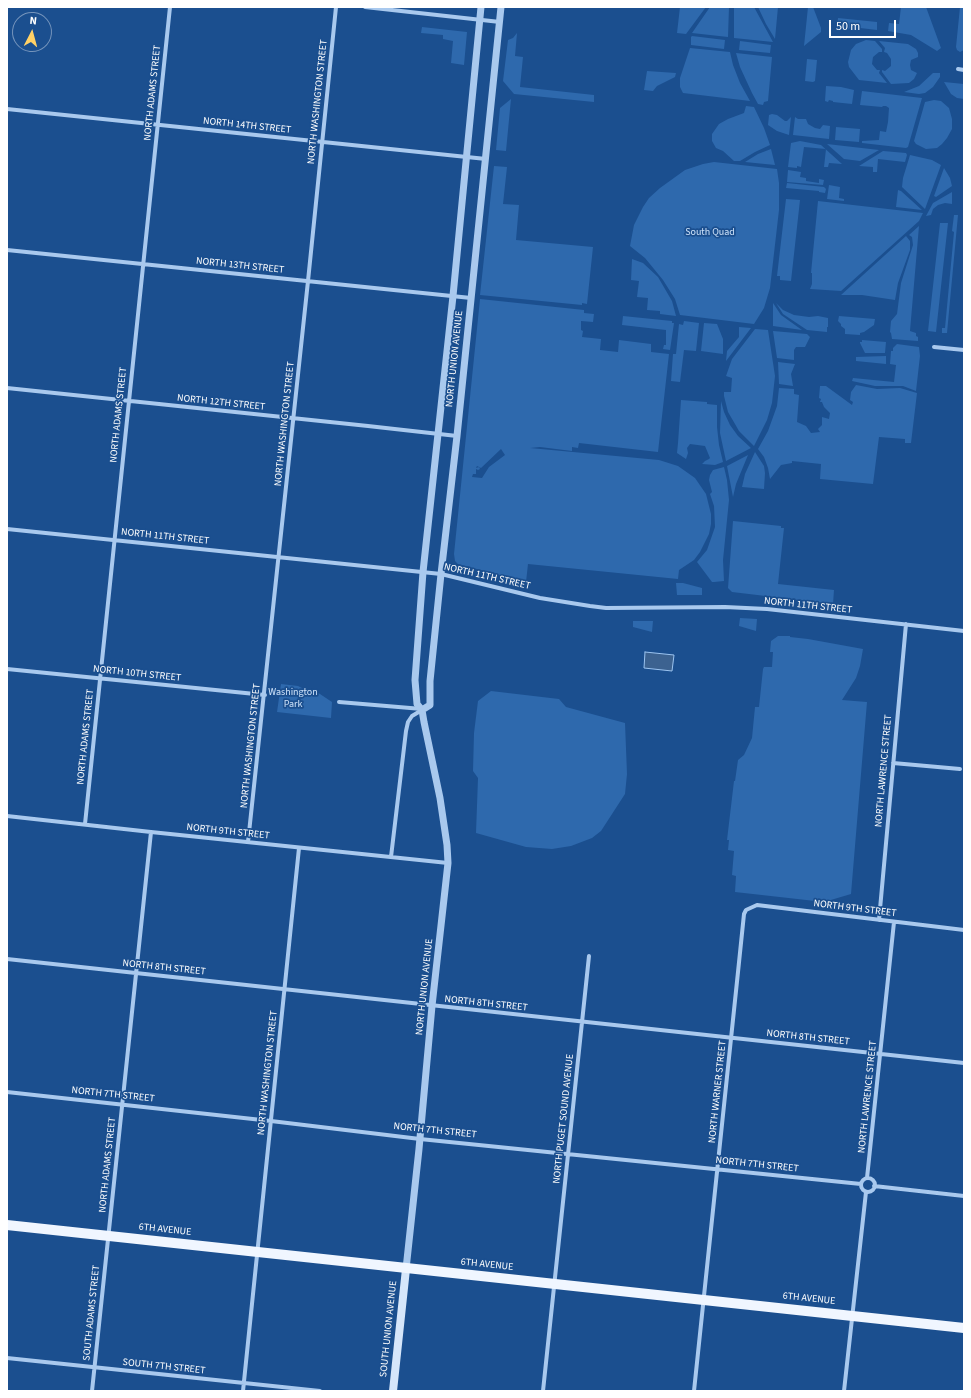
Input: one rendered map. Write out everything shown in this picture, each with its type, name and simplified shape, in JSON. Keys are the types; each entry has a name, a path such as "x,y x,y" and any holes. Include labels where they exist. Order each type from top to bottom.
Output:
{"main road":[{"name":"6TH AVENUE","path":"7,1225 964,1328"},
{"name":"SOUTH UNION AVENUE","path":"393,1391 406,1269"}],"street":[{"name":"NORTH ADAMS STREET","path":"85,824 170,7"},
{"name":"NORTH WASHINGTON STREET","path":"248,842 265,695 336,7"},
{"path":"365,7 500,22"},
{"name":"NORTH UNION AVENUE","path":"406,1269 432,1006 448,863 447,845 440,798 422,710 417,704 414,680 423,572 453,296 481,7"},
{"name":"NORTH UNION AVENUE","path":"391,857 408,722 412,716 430,705 430,681 440,574 457,436 501,7"},
{"path":"958,69 964,70"},
{"name":"NORTH 14TH STREET","path":"7,109 486,159"},
{"name":"NORTH 13TH STREET","path":"7,250 471,298"},
{"path":"934,347 964,350"},
{"name":"NORTH 12TH STREET","path":"7,388 457,436"},
{"name":"NORTH 11TH STREET","path":"7,529 279,556 440,574 540,598 606,608 725,607 760,609 906,624 964,632"},
{"name":"NORTH LAWRENCE STREET","path":"879,920 906,624"},
{"name":"NORTH 10TH STREET","path":"7,669 265,695"},
{"path":"339,702 422,710"},
{"path":"893,763 960,770"},
{"name":"NORTH 9TH STREET","path":"7,816 448,863"},
{"name":"NORTH ADAMS STREET","path":"108,1236 150,832"},
{"name":"NORTH WASHINGTON STREET","path":"243,1391 299,848"},
{"name":"NORTH 9TH STREET","path":"746,910 757,905 964,930"},
{"name":"NORTH WARNER STREET","path":"694,1391 744,914 746,910"},
{"name":"NORTH LAWRENCE STREET","path":"867,1178 894,922"},
{"name":"NORTH PUGET SOUND AVENUE","path":"543,1391 589,956"},
{"name":"NORTH 8TH STREET","path":"7,959 582,1023 964,1063"},
{"name":"NORTH 7TH STREET","path":"7,1092 420,1139 861,1184"},
{"path":"866,1192 861,1188 861,1184 864,1179 867,1178 873,1181 874,1186"},
{"path":"866,1192 870,1191 874,1186"},
{"path":"874,1186 964,1196"},
{"path":"844,1391 866,1192"},
{"name":"SOUTH ADAMS STREET","path":"92,1391 108,1236"},
{"name":"SOUTH 7TH STREET","path":"7,1358 320,1391"}],"green space":[{"path":"680,7 706,7 686,34 677,33"},
{"path":"710,7 729,7 728,37 692,33"},
{"path":"734,7 754,7 773,42 734,38"},
{"path":"758,7 778,7 775,39 766,24"},
{"path":"808,7 813,7 821,28 821,32 804,46"},
{"path":"901,7 926,7 941,48 937,51 911,35 888,31 889,23 899,24"},
{"path":"960,7 964,7 964,50 960,52 956,47"},
{"path":"838,18 877,22 877,30 852,27 847,30 837,29"},
{"path":"422,27 467,32 464,65 451,63 453,41 443,39 443,35 421,33"},
{"path":"517,33 515,56 523,57 520,87 594,95 594,102 514,94 503,81 508,40 513,38"},
{"path":"692,36 725,40 724,49 691,45"},
{"path":"866,40 875,41 882,49 882,52 879,52 873,57 872,64 877,70 880,70 879,73 887,83 859,80 849,67 848,62 851,50 856,44"},
{"path":"740,41 771,45 770,53 739,50"},
{"path":"879,41 908,44 916,49 918,57 911,60 910,65 911,70 917,73 914,79 909,83 891,84 882,70 885,71 891,66 891,59 887,53 884,52 885,48"},
{"path":"690,48 730,52 740,83 750,101 683,93 680,87 680,78"},
{"path":"736,53 772,57 768,101 764,102 763,105 758,104 752,93 740,67"},
{"path":"807,59 817,60 815,81 813,82 805,81"},
{"path":"647,71 676,73 675,77 657,86 653,91 644,90"},
{"path":"933,73 940,73 940,77 933,87 925,93 919,94 904,92 919,86"},
{"path":"944,82 964,84 964,99 957,98 951,94"},
{"path":"826,86 854,90 852,104 833,102 829,100 828,102 825,101"},
{"path":"862,91 922,98 908,147 862,143 862,141 879,140 880,131 886,132 889,108 886,106 860,105"},
{"path":"511,99 506,151 496,150 500,108"},
{"path":"934,100 941,101 949,108 952,119 952,129 947,138 937,148 926,149 916,144 914,141 925,102"},
{"path":"746,106 754,107 770,145 740,161 734,161 723,151 716,148 712,141 712,134 719,124 744,113"},
{"path":"769,115 777,115 785,121 791,117 789,135 777,131 768,125"},
{"path":"795,117 798,119 806,119 808,124 815,128 820,129 823,125 830,126 829,139 793,135"},
{"path":"836,127 860,129 859,142 835,140"},
{"path":"800,141 821,145 825,149 804,147 801,167 788,167 791,143"},
{"path":"827,144 879,150 860,161 844,159"},
{"path":"771,149 775,165 745,162 758,154"},
{"path":"826,149 842,164 829,163 828,167 824,167"},
{"path":"883,151 906,153 907,155 905,162 878,159 877,172 873,172 873,167 859,166"},
{"path":"910,155 932,160 941,165 925,209 902,187 903,178"},
{"name":"South Quad","path":"714,162 777,169 779,183 779,210 770,288 764,308 754,324 680,315 675,299 663,280 645,258 630,246 634,225 649,198 685,170"},
{"path":"494,166 507,167 503,204 519,205 516,240 593,247 587,304 582,303 582,305 480,295"},
{"path":"944,168 950,178 952,186 936,197 934,196"},
{"path":"788,170 801,172 800,177 806,178 806,181 819,183 819,179 824,180 823,185 787,182"},
{"path":"787,183 824,187 826,189 825,193 819,191 786,188"},
{"path":"829,185 840,187 839,198 844,199 844,201 827,199"},
{"path":"898,190 901,191 922,210 896,207"},
{"path":"952,192 952,204 945,203 938,205 933,209 931,215 926,216 933,203"},
{"path":"786,199 800,200 791,281 780,280 780,276 777,276"},
{"path":"818,201 923,213 919,221 841,291 810,289 812,284 811,273"},
{"path":"954,215 958,215 947,333 942,333 942,328 945,328 954,232 952,231"},
{"path":"940,223 948,223 936,332 928,331"},
{"path":"919,226 910,331 916,333 918,341 892,339 890,332 891,321 897,314 901,283 913,245 912,237 909,235"},
{"path":"906,236 910,241 910,250 898,283 895,300 862,295 841,295"},
{"path":"632,259 643,263 658,277 672,301 676,316 660,314 660,311 647,310 648,298 637,297 639,281 631,280"},
{"path":"480,299 584,310 584,313 594,314 593,322 581,321 581,330 583,331 582,337 601,339 600,350 618,352 619,340 651,344 651,352 669,354 658,452 579,443 578,448 572,447 572,451 540,447 530,448 659,460 678,466 695,478 706,494 711,514 711,524 709,534 700,552 694,560 679,570 678,579 528,564 526,582 458,564 455,561 454,554","holes":["501,449 505,455 489,467 482,478 472,477 473,474 476,474 476,469 478,470 480,469 479,467 481,468"]},
{"path":"773,303 781,315 802,330 773,326"},
{"path":"776,303 783,310 794,315 828,318 827,332 807,330 783,314"},
{"path":"623,316 672,321 672,323 674,323 670,350 663,349 664,345 666,345 666,330 622,325"},
{"path":"839,316 875,319 874,325 860,333 860,335 845,334 845,329 838,321"},
{"path":"684,321 699,323 696,351 684,350 680,382 671,381 673,354 676,354 679,324 683,325"},
{"path":"704,323 717,324 723,339 723,354 701,351"},
{"path":"739,327 751,328 726,361 727,351 739,337"},
{"path":"755,329 768,330 775,376 772,403 767,420 754,446 739,431 728,412 724,392 731,392 732,378 726,376 732,359"},
{"path":"773,331 807,334 810,337 805,347 796,347 794,350 794,360 777,358"},
{"path":"862,340 886,342 885,353 865,353 860,343"},
{"path":"897,344 919,347 920,356 916,391 903,386 875,386 852,381 853,378 894,382 896,365 890,364 891,351 893,351 893,348"},
{"path":"886,356 886,364 856,361 856,357"},
{"path":"778,362 795,364 791,374 793,386 779,384"},
{"path":"856,385 877,389 900,388 917,393 911,443 905,443 905,439 879,437 873,484 820,479 821,464 792,461 792,463 781,465 770,479 764,457 758,449 768,431 777,406 779,388 794,389 794,394 799,395 797,422 806,426 811,433 820,432 818,429 822,425 822,417 829,419 830,413 824,407 822,402 820,402 820,386 826,386 852,405 853,402 850,400 851,392"},
{"path":"681,400 707,402 707,404 717,405 717,427 723,462 715,465 702,464 710,458 705,446 690,444 687,448 688,453 686,459 677,453"},
{"path":"721,401 730,425 738,436 751,448 726,461 720,433"},
{"path":"755,452 764,466 764,489 742,487 745,474"},
{"path":"748,455 736,484 733,497 727,466"},
{"path":"724,467 729,500 723,560 724,581 712,582 697,562 707,550 715,527 714,506 710,494 712,492 709,480 710,475 713,470"},
{"path":"733,521 781,526 781,528 784,528 778,584 834,590 833,604 732,592 728,588"},
{"path":"676,583 683,583 702,588 702,595 677,595"},
{"path":"740,618 757,619 756,631 739,626"},
{"path":"633,621 653,621 652,632 633,627"},
{"path":"778,636 790,636 863,649 856,678 842,700 867,702 851,894 824,902 735,892 736,876 732,875 734,851 728,850 729,840 727,840 738,760 744,755 752,738 755,707 759,707 763,669 764,667 772,667 773,652 770,652 771,641"},
{"name":"Washington Park","path":"281,684 298,686 312,691 314,690 332,702 331,718 277,712"},
{"path":"491,691 559,699 566,707 625,723 627,774 625,794 601,831 592,838 571,846 552,849 526,847 476,833 478,778 473,771 474,733 478,701"}],"shaded area":[{"path":"645,652 674,655 672,671 644,668"}]}
